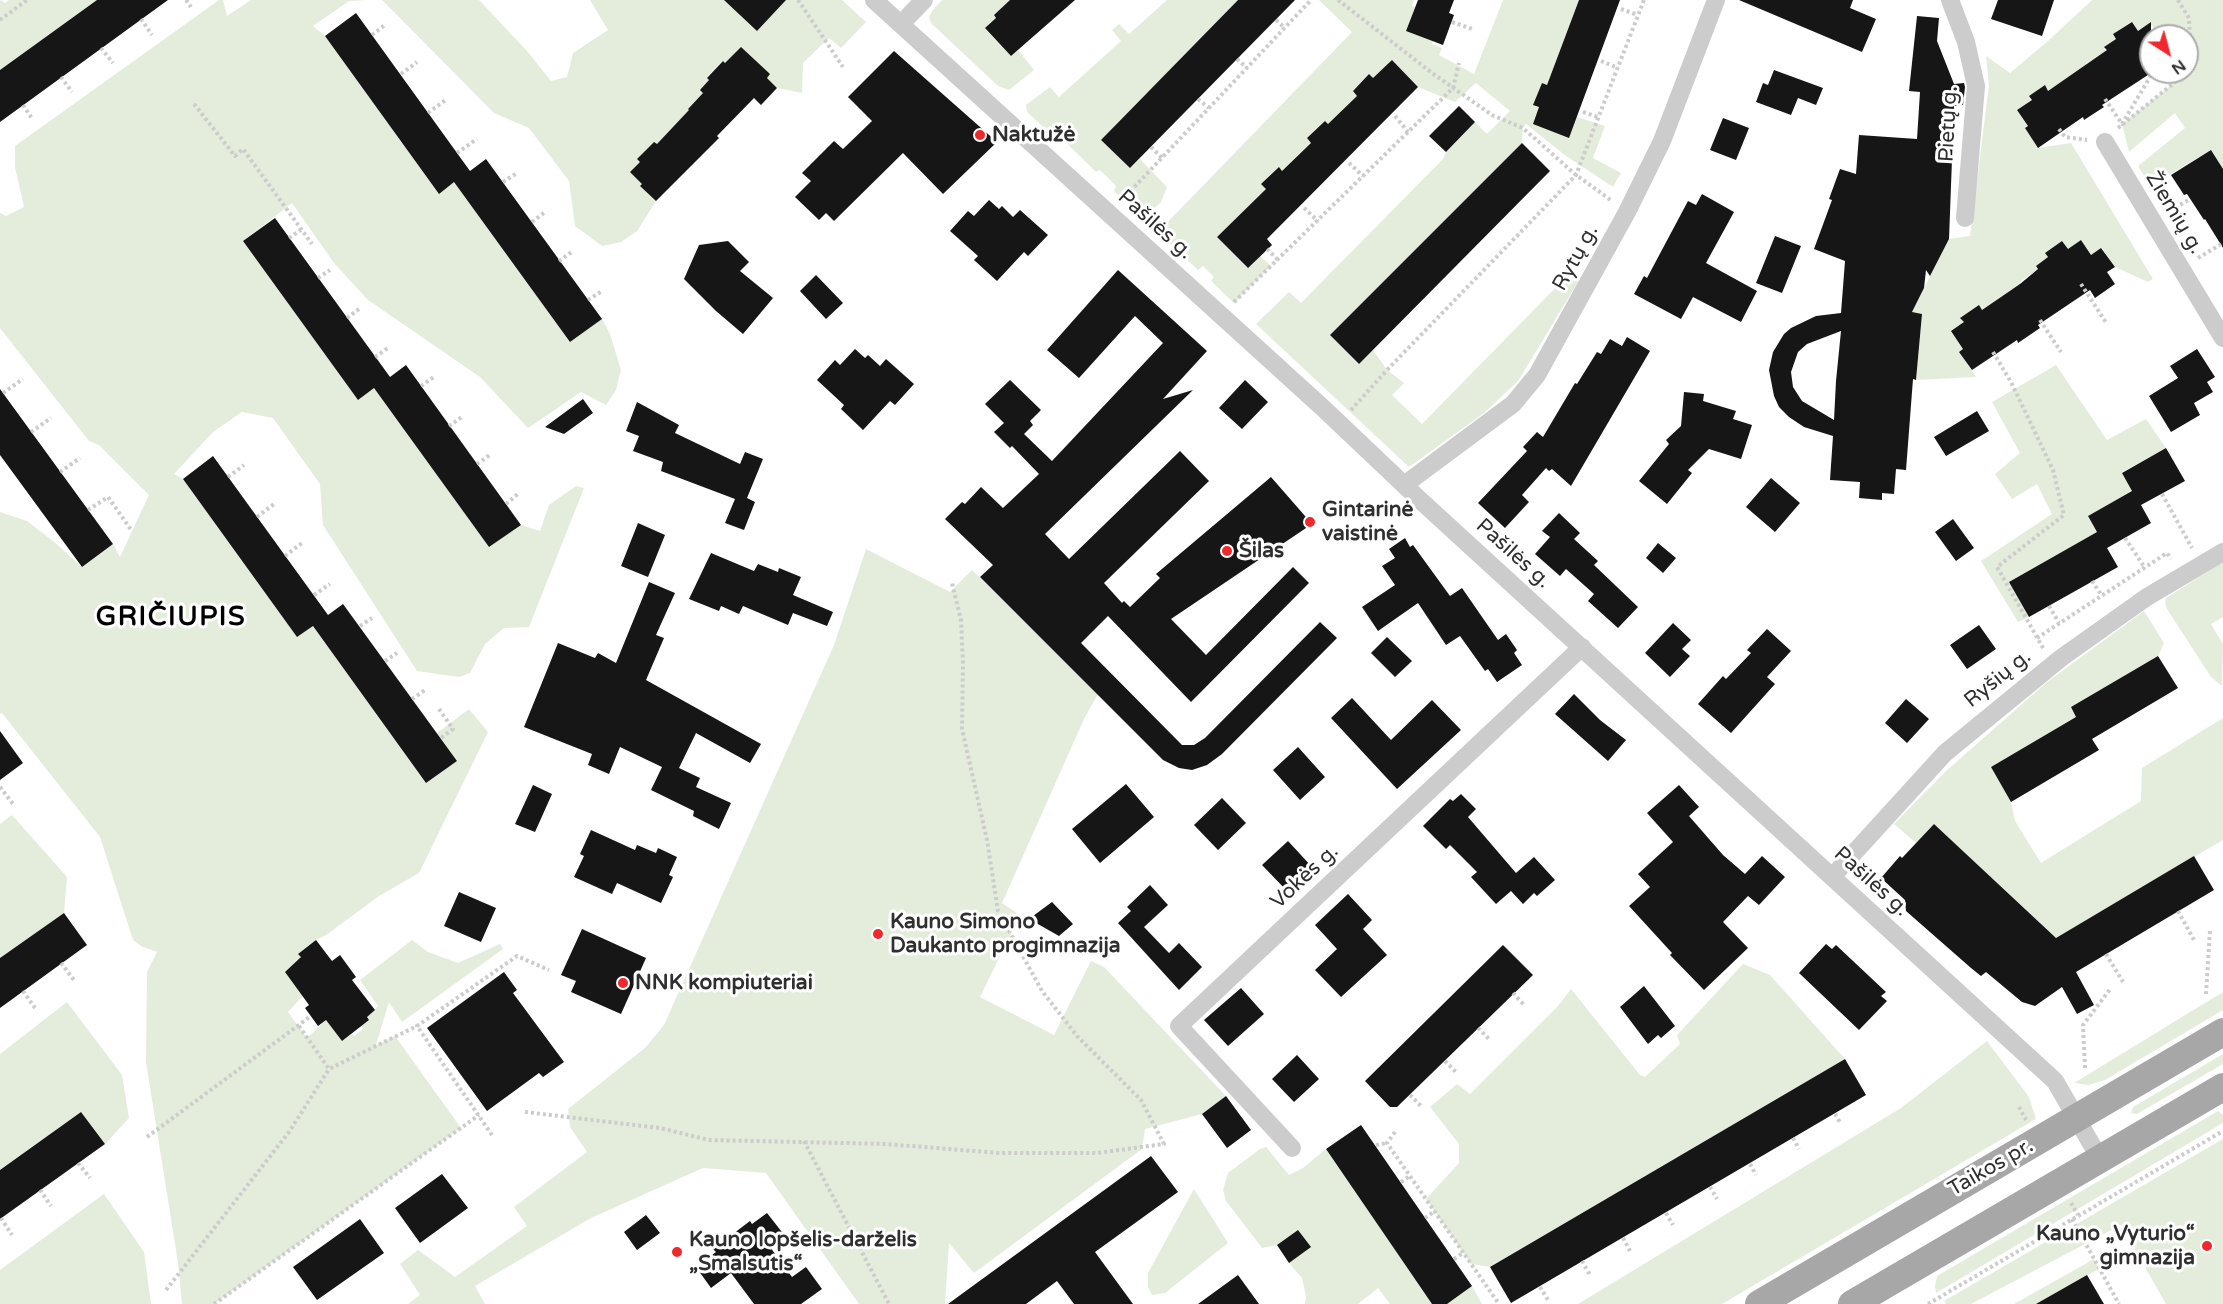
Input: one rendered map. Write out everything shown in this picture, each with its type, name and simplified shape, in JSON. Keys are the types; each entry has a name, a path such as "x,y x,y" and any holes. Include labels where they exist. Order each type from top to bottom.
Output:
{"main road":[{"name":"Taikos pr.","path":"1760,1304 2223,1032"},
{"path":"1852,1304 2223,1087"}],"street":[{"name":"Pašilės g.","path":"874,0 2055,1081 2100,1159"},
{"path":"901,24 924,0"},
{"name":"Rytų g.","path":"1404,485 1513,404 1537,375 1627,212 1662,141 1716,0"},
{"name":"Pietų g.","path":"1950,0 1966,42 1976,86 1965,218"},
{"name":"Žiemių g.","path":"2105,142 2223,338"},
{"name":"Ryšių g.","path":"1832,877 1945,753 2052,664 2181,575 2223,552"},
{"name":"Vokės g.","path":"1292,1148 1179,1026 1582,647"}],"path":[{"path":"0,20 27,0"},
{"path":"186,0 191,7"},
{"path":"798,0 843,67"},
{"path":"1109,214 1311,0"},
{"path":"1338,0 1492,115 1523,128 1576,175 1627,212"},
{"path":"1339,424 1387,370 1576,175 1644,0"},
{"path":"2178,0 2189,18 2189,24"},
{"path":"1621,9 1638,15"},
{"path":"141,20 152,34"},
{"path":"1276,20 1285,28"},
{"path":"1452,22 1472,29"},
{"path":"372,35 385,26"},
{"path":"101,48 113,63"},
{"path":"1237,59 1247,68"},
{"path":"401,74 417,62"},
{"path":"1601,62 1618,68"},
{"path":"1221,316 1453,88 1459,63"},
{"path":"62,77 72,92"},
{"path":"2122,124 2143,84"},
{"path":"2059,129 2065,137 2105,142 2122,124 2173,84"},
{"path":"428,113 447,99"},
{"path":"1198,99 1209,108"},
{"path":"2105,99 2122,124"},
{"path":"194,104 235,156 243,149 312,244"},
{"path":"23,105 33,120"},
{"path":"1583,112 1598,117"},
{"path":"1395,116 1408,132"},
{"path":"457,153 477,139"},
{"path":"1151,147 1162,158"},
{"path":"1349,163 1363,176"},
{"path":"503,182 517,173"},
{"path":"1304,208 1318,221"},
{"path":"532,222 546,212"},
{"path":"290,238 301,230"},
{"path":"2181,268 2223,243"},
{"path":"1267,249 1278,260"},
{"path":"559,261 573,251"},
{"path":"318,278 330,270"},
{"path":"2081,284 2108,324"},
{"path":"588,300 602,291"},
{"path":"347,318 359,309"},
{"path":"2040,320 2061,352"},
{"path":"375,357 388,348"},
{"path":"1993,352 2011,382 2053,470 2064,514 1997,567 2052,664"},
{"path":"421,386 435,376"},
{"path":"3,393 23,379"},
{"path":"449,426 463,416"},
{"path":"31,432 51,418"},
{"path":"477,464 491,454"},
{"path":"60,472 80,458"},
{"path":"228,477 244,465"},
{"path":"506,504 519,493"},
{"path":"2162,494 2201,564"},
{"path":"88,510 108,497 132,531"},
{"path":"257,517 274,504"},
{"path":"2125,538 2145,568"},
{"path":"285,556 302,543"},
{"path":"2037,638 2168,553 2181,575"},
{"path":"2092,581 2102,596"},
{"path":"314,595 330,584"},
{"path":"525,1112 660,1128 709,1140 886,1144 999,1153 1097,1153 1164,1144 1141,1100 1077,1036 1042,991 998,911 987,840 962,729 962,620 952,584"},
{"path":"2049,606 2060,623"},
{"path":"360,626 372,618"},
{"path":"385,661 397,653"},
{"path":"412,699 425,690"},
{"path":"439,709 453,729 441,738"},
{"path":"0,787 13,804"},
{"path":"2178,911 2194,939"},
{"path":"2206,994 2210,930"},
{"path":"2106,954 2123,982"},
{"path":"166,1290 289,1132 329,1069 417,1026 517,956 549,970"},
{"path":"62,963 74,980"},
{"path":"2085,1068 2083,1025 2111,988"},
{"path":"23,991 35,1008"},
{"path":"1513,993 1524,1005"},
{"path":"147,1137 311,1016"},
{"path":"299,1026 329,1069"},
{"path":"417,1026 492,1135"},
{"path":"1478,1028 1489,1039"},
{"path":"1444,1061 1456,1072"},
{"path":"1410,1095 1421,1106"},
{"path":"1835,1114 1841,1124"},
{"path":"214,1304 478,1116"},
{"path":"1928,1304 2223,1131"},
{"path":"1376,1145 1387,1143 1395,1132"},
{"path":"1793,1138 1799,1149"},
{"path":"804,1141 889,1304"},
{"path":"1387,1143 1499,1304"},
{"path":"78,1163 90,1178"},
{"path":"1749,1164 1756,1175"},
{"path":"1401,1182 1410,1176"},
{"path":"1710,1187 1717,1199"},
{"path":"40,1190 51,1206"},
{"path":"1425,1218 1435,1211"},
{"path":"1666,1213 1673,1225"},
{"path":"1,1218 12,1235"},
{"path":"2072,1219 2118,1302 2110,1304"},
{"path":"1623,1238 1630,1251"},
{"path":"1454,1259 1463,1253"},
{"path":"1582,1262 1590,1275"},
{"path":"1540,1287 1548,1300"}],"green space":[{"path":"9,0 97,0 0,70 0,1 5,3"},
{"path":"219,0 223,0 227,16 251,0 366,0 349,1 313,26 325,36 438,193 454,182 570,342 602,319 610,334 621,370 616,390 606,405 581,392 528,428 480,377 368,300 334,263 292,203 243,241 358,400 374,388 489,547 521,525 540,531 549,505 576,486 584,488 529,627 504,628 485,644 470,673 459,677 417,671 323,525 320,484 273,418 242,412 213,432 174,474 183,479 297,637 313,626 426,783 457,761 437,733 469,709 488,732 419,873 379,896 299,953 301,957 285,972 303,996 288,1012 307,1038 326,1020 342,1041 363,1029 361,1026 369,1020 367,1017 378,1006 360,980 412,940 428,952 458,963 500,944 503,949 402,1022 389,1002 376,1045 395,1036 461,1128 214,1304 182,1304 178,1263 146,1062 147,972 157,952 133,940 100,837 2,713 0,714 0,512 27,521 82,567 113,544 120,557 149,495 99,445 89,441 0,328 0,213 6,216 24,207 15,167 15,146"},
{"path":"382,0 479,0 527,51 551,81 567,77 573,53 608,30 590,0 842,0 866,22 841,48 829,38 803,63 802,93 777,88 767,78 770,74 722,61 707,77 709,80 703,93 688,108 690,110 657,144 653,142 637,159 640,162 642,184 640,186 656,201 637,231 621,242 602,246 575,226 569,181 529,128 494,113"},
{"path":"942,0 1010,0 994,15 996,18 985,29 1011,56 1018,50 1034,70 1009,90 998,86 931,23 929,17"},
{"path":"1167,0 1238,0 1101,140 1130,168 1140,159 1167,187 1161,202 1144,218 1114,191 1116,186 1100,170 1096,172 1056,133 1053,136 1027,112 1026,105 1050,87 1059,97 1121,41 1112,30 1119,24 1129,34"},
{"path":"1319,0 1414,0 1412,6 1415,7 1406,31 1433,41 1432,44 1442,48 1439,55 1474,74 1503,0 1579,0 1547,85 1542,83 1534,105 1539,107 1534,120 1569,137 1577,117 1605,126 1593,158 1621,173 1613,187 1566,156 1526,124 1523,128 1522,143 1330,335 1358,364 1373,350 1387,370 1404,383 1392,395 1422,424 1571,272 1578,282 1518,381 1484,413 1409,467 1256,324 1289,292 1301,303 1443,159 1446,152 1475,122 1487,134 1510,111 1476,83 1455,102 1418,87 1392,60 1373,78 1369,74 1353,90 1357,96 1328,124 1325,121 1307,138 1311,143 1282,171 1279,168 1261,184 1266,189 1217,237 1247,268 1260,256 1271,266 1234,303 1211,281 1214,277 1203,266 1198,270 1158,232 1352,32"},
{"path":"2092,0 2223,0 2223,169 2211,150 2150,186 2138,166 2185,128 2175,113 2129,152 2122,124 2173,84 2199,84 2199,24 2139,24 2138,31 2131,22 2113,34 2116,39 2105,46 2107,50 2086,64 2088,68 2080,70 2048,91 2044,86 2029,96 2032,100 2017,110 2028,126 2025,128 2038,148 2071,143 2153,279 2148,282 2115,267 2102,248 2091,255 2081,240 2068,249 2062,241 2045,253 2048,257 2036,266 2038,269 2020,282 2022,287 2011,290 1982,310 1978,306 1961,317 1964,322 1963,349 1960,352 1976,377 1916,380 1922,314 1912,312 1949,239 1970,236 1989,85 1986,56 2010,73"},
{"path":"2056,365 2107,440 2146,419 2166,448 2122,472 2132,491 2088,516 2097,532 2010,582 2029,617 2018,622 1981,561 2052,514 2037,484 2012,499 1995,474 2020,453 1992,402"},
{"name":"Kauno Simono Daukanto progimnazija","path":"866,549 950,592 972,570 1098,694 1084,719 1002,903 1020,915 980,997 1054,1035 1091,961 1104,967 1226,1096 1202,1114 1145,1129 1142,1149 974,1273 949,1243 945,1304 859,1304 766,1173 703,1168 591,1218 475,1286 485,1304 408,1304 420,1295 400,1264 418,1250 455,1277 527,1226 514,1207 587,1152 570,1127 568,1109 645,1048 664,1025 834,645"},
{"path":"2223,562 2223,617 2211,624 2223,644 2222,686 2211,677 2167,609 2165,602 2166,598"},
{"path":"2144,611 2164,643 2158,656 2071,707 2076,717 1991,767 2011,802 2015,821 2041,863 2141,801 2142,768 2223,718 2223,840 2056,938 2040,945 2036,937 2040,923 1934,824 1916,843 1894,824 1945,772 2047,682"},
{"path":"12,815 67,877 64,913 0,958 0,824"},
{"path":"1743,964 1770,975 1845,1059 1490,1267 1471,1264 1426,1199 1459,1163 1459,1144 1430,1107 1457,1084 1470,1094 1558,1006 1571,989 1640,1075 1645,1077 1680,1044 1677,1035"},
{"path":"2223,992 2223,1010 2105,1080 2089,1085 2074,1083"},
{"path":"67,1002 122,1075 129,1118 105,1144 81,1112 0,1170 0,1054"},
{"path":"1987,1041 2029,1097 2036,1119 1722,1304 1578,1304 1901,1108"},
{"path":"2223,1054 2223,1064 2137,1114 2131,1113 2133,1107"},
{"path":"2218,1111 2223,1115 2223,1123 1936,1293 1937,1276"},
{"path":"2223,1139 2223,1304 2166,1304 2121,1225 1971,1304 1946,1304 1944,1301"},
{"path":"1266,1147 1289,1175 1303,1168 1326,1149 1432,1304 1390,1304 1378,1288 1358,1304 1305,1304 1306,1296 1302,1278 1289,1263 1310,1247 1298,1230 1277,1245 1262,1248 1226,1201 1223,1190 1228,1173"},
{"path":"1194,1189 1228,1243 1165,1293 1152,1295 1148,1287 1148,1273"},
{"path":"104,1194 144,1252 151,1304 0,1304 0,1270"},
{"path":"2094,1259 2099,1269 2052,1295 2057,1304 2014,1304"},
{"path":"1472,1286 1482,1304 1447,1304"}],"building":[{"path":"97,0 168,0 0,122 0,70"},
{"path":"724,0 786,0 757,31"},
{"path":"1010,0 1075,0 1011,56 985,28 996,18 994,15"},
{"path":"1238,0 1295,0 1130,168 1101,140"},
{"path":"1418,0 1454,0 1449,13 1454,15 1443,45 1406,31"},
{"path":"1579,0 1620,0 1569,138 1533,124 1539,107 1533,105 1542,83 1547,85"},
{"path":"1739,0 1853,0 1850,8 1876,19 1862,52"},
{"path":"1998,0 2054,0 2042,36 1991,19"},
{"path":"356,13 470,171 486,159 602,319 570,342 454,182 439,194 325,36"},
{"path":"1917,16 1939,18 1937,41 1954,84 1964,83 1965,87 1963,105 1954,106 1949,239 1930,276 1926,270 1924,288 1912,312 1922,314 1916,380 1913,379 1906,470 1896,469 1894,494 1882,493 1882,500 1859,498 1860,482 1830,480 1833,436 1804,427 1779,407 1774,396 1769,370 1773,352 1784,334 1791,328 1816,316 1841,313 1845,261 1814,249 1832,200 1829,199 1840,169 1856,174 1859,135 1917,139 1920,92 1909,91","holes":["1841,331 1834,420 1802,401 1793,387 1791,372 1798,352 1807,344"]},
{"path":"2132,22 2139,30 2139,81 2102,105 2104,107 2084,120 2083,117 2038,148 2025,128 2028,126 2017,110 2032,100 2029,96 2045,85 2048,91 2107,50 2104,47 2116,39 2113,34"},
{"path":"741,47 770,74 767,78 777,88 761,105 754,98 717,136 719,138 656,201 640,186 642,184 630,172 640,162 637,159 654,142 657,144 689,110 703,93 700,90 709,80 707,78"},
{"path":"894,51 997,142 943,194 903,153 834,221 826,213 819,220 795,197 811,181 802,173 834,141 843,149 872,121 848,97"},
{"path":"1392,60 1418,87 1267,239 1272,245 1248,268 1217,237 1266,189 1261,184 1279,167 1282,171 1311,143 1307,138 1325,121 1328,124 1357,96 1353,91 1369,74 1373,78"},
{"path":"1774,70 1823,88 1816,105 1798,98 1791,115 1756,102 1763,83 1768,85"},
{"path":"1459,106 1475,122 1446,152 1429,136"},
{"path":"1723,118 1749,128 1736,160 1710,150"},
{"path":"1522,143 1550,171 1359,364 1330,335"},
{"path":"2211,150 2223,169 2223,248 2205,219 2187,194 2184,195 2171,175"},
{"path":"1702,194 1734,212 1706,263 1757,291 1741,322 1693,297 1681,319 1634,294 1644,276 1647,278 1688,201 1696,205"},
{"path":"989,200 999,209 1002,206 1013,217 1020,210 1048,235 1028,256 1024,252 997,281 974,260 978,256 950,231 968,211 974,216"},
{"path":"275,218 390,377 406,365 521,525 489,547 374,388 358,400 243,241"},
{"path":"1775,236 1801,246 1782,293 1756,283"},
{"path":"2081,240 2091,255 2101,248 2115,267 2107,272 2115,284 2095,298 2090,290 2038,325 2040,328 2018,343 2017,340 1972,370 1959,352 1963,349 1951,331 1964,322 1960,318 1979,305 1982,310 2020,284 2038,269 2036,266 2048,257 2045,253 2062,241 2068,249"},
{"path":"728,241 749,262 740,271 773,298 743,334 684,279 699,245"},
{"path":"1118,270 1207,351 1163,399 1193,390 1045,534 1069,559 1180,451 1209,481 1104,583 1122,603 1124,601 1130,607 1160,578 1156,574 1271,477 1312,524 1171,619 1206,655 1293,567 1309,583 1191,702 1108,616 1081,643 1182,745 1194,745 1205,738 1320,622 1337,638 1222,754 1207,765 1192,770 1179,768 1163,760 980,577 993,565 945,519 962,502 965,504 981,487 1003,508 1039,474 1012,446 1010,448 994,432 1004,423 985,404 1010,380 1041,410 1030,421 1033,425 1024,434 1052,461 1163,343 1135,316 1079,378 1047,350"},
{"path":"816,275 843,303 826,319 800,291"},
{"path":"1627,337 1650,351 1571,486 1552,469 1549,471 1546,468 1522,495 1529,502 1505,528 1478,503 1527,451 1523,447 1537,432 1543,437 1575,383 1577,384 1597,352 1601,354 1610,339 1622,346"},
{"path":"855,349 865,358 868,355 880,366 886,359 914,384 895,405 890,401 863,430 841,409 844,405 817,380 835,360 840,365"},
{"path":"2197,349 2215,377 2207,382 2213,392 2194,403 2200,415 2171,432 2149,396 2178,378 2170,366"},
{"path":"1245,380 1268,402 1242,429 1219,408"},
{"path":"0,389 113,544 82,567 0,455"},
{"path":"1684,392 1704,394 1703,401 1736,411 1733,419 1752,425 1741,459 1709,449 1688,470 1692,473 1667,504 1639,481 1669,444 1666,440 1681,426"},
{"path":"583,399 593,413 564,434 545,427"},
{"path":"637,402 679,425 675,433 740,464 745,452 763,459 747,498 755,502 744,530 725,523 735,499 661,471 663,462 633,451 639,436 626,431"},
{"path":"1977,411 1989,431 1946,456 1934,437"},
{"path":"2166,448 2185,481 2141,505 2151,523 2107,548 2118,567 2029,617 2009,582 2097,532 2088,516 2132,491 2122,473"},
{"path":"213,456 328,615 343,604 457,761 426,783 313,626 297,637 183,479"},
{"path":"1771,478 1800,503 1775,532 1746,507"},
{"path":"1559,513 1580,533 1574,539 1598,561 1594,565 1638,607 1618,628 1588,601 1594,594 1566,569 1560,576 1535,554 1550,537 1542,531"},
{"path":"1953,519 1974,548 1956,561 1935,532"},
{"path":"638,523 665,535 648,577 621,566"},
{"path":"1405,538 1410,547 1413,545 1450,596 1462,588 1498,640 1506,634 1517,650 1514,653 1522,665 1497,682 1488,669 1485,671 1460,636 1446,645 1418,603 1378,631 1362,607 1395,585 1382,566 1395,558 1389,549"},
{"path":"1658,543 1676,558 1663,573 1646,558"},
{"path":"711,553 754,571 758,564 778,572 779,568 801,577 793,595 833,612 827,626 793,613 788,625 743,606 739,614 721,606 719,611 689,599"},
{"path":"649,582 675,593 656,635 664,638 646,680 761,744 750,763 696,733 679,768 700,778 696,787 731,803 719,829 693,816 694,811 651,790 662,767 620,747 609,774 588,765 592,754 524,727 558,643 595,658 598,653 616,663"},
{"path":"1673,623 1691,640 1682,649 1690,656 1670,677 1645,653"},
{"path":"1979,625 1996,649 1967,669 1950,645"},
{"path":"1767,629 1791,651 1767,677 1775,684 1731,733 1698,704 1723,676 1726,679 1751,653 1747,650"},
{"path":"1387,637 1412,661 1395,677 1371,653"},
{"path":"2158,656 2178,688 2092,739 2099,750 2011,802 1991,767 2076,717 2071,707"},
{"path":"1574,694 1600,720 1626,740 1608,761 1555,714"},
{"path":"1352,698 1391,740 1432,700 1461,730 1397,789 1331,718"},
{"path":"1906,699 1929,719 1907,743 1885,723"},
{"path":"0,731 23,763 0,780"},
{"path":"1298,747 1325,777 1300,800 1273,770"},
{"path":"1126,784 1154,817 1100,863 1072,829"},
{"path":"533,785 552,794 535,832 515,824"},
{"path":"1679,785 1699,807 1689,816 1723,855 1745,874 1762,856 1785,877 1759,905 1748,896 1723,922 1748,948 1704,990 1670,955 1672,953 1629,906 1650,887 1638,874 1673,842 1647,813"},
{"path":"1461,794 1476,809 1468,817 1516,873 1534,857 1555,880 1537,896 1534,893 1523,904 1511,891 1496,904 1471,877 1477,872 1450,845 1446,849 1423,826 1450,799 1453,801"},
{"path":"1222,798 1246,823 1218,850 1194,825"},
{"path":"1934,824 2056,938 2194,856 2214,890 2076,972 2094,1005 2077,1014 2062,987 2035,1006 2022,1002 1986,972 1981,976 1971,968 1906,911 1905,900 1881,878 1900,856 1902,858"},
{"path":"591,830 635,850 637,845 656,853 658,848 677,857 669,875 673,877 661,903 617,883 612,894 574,877 584,856 580,854"},
{"path":"1288,841 1313,868 1287,891 1262,865"},
{"path":"1150,885 1168,905 1144,927 1169,953 1179,943 1202,967 1179,990 1118,923 1131,911 1127,907"},
{"path":"459,892 496,908 481,942 444,926"},
{"path":"1348,894 1372,920 1363,929 1387,955 1341,997 1315,970 1337,949 1315,925"},
{"path":"1052,902 1073,924 1059,936 1029,919"},
{"path":"64,913 87,945 0,1008 0,958"},
{"path":"582,929 646,958 621,1014 571,992 576,981 561,975"},
{"path":"316,940 332,961 340,955 356,977 352,980 375,1010 367,1017 369,1020 342,1041 326,1020 318,1026 305,1008 309,1005 285,972 301,957 298,954"},
{"path":"1826,944 1832,949 1836,945 1886,992 1881,996 1887,1001 1859,1030 1799,973"},
{"path":"1503,945 1533,975 1397,1107 1390,1107 1365,1081"},
{"path":"504,972 517,990 513,993 564,1062 543,1077 539,1073 487,1111 427,1028"},
{"path":"1644,986 1675,1026 1661,1038 1658,1035 1648,1044 1620,1007"},
{"path":"1241,988 1264,1014 1228,1046 1204,1020"},
{"path":"1297,1055 1319,1079 1294,1102 1272,1079"},
{"path":"1845,1059 1866,1095 1511,1303 1490,1267"},
{"path":"1226,1096 1251,1130 1227,1148 1202,1114"},
{"path":"81,1112 105,1144 0,1219 0,1170"},
{"path":"1361,1125 1472,1286 1447,1304 1432,1304 1326,1149"},
{"path":"1151,1156 1178,1192 1095,1252 1133,1304 1074,1304 1057,1281 1026,1304 948,1304"},
{"path":"442,1174 468,1208 420,1243 395,1208"},
{"path":"767,1213 785,1236 770,1247 792,1277 806,1267 822,1289 801,1304 754,1304 731,1273 711,1288 696,1267 716,1252 713,1249 750,1221 752,1224"},
{"path":"646,1215 660,1233 637,1250 624,1232"},
{"path":"360,1219 384,1253 317,1300 293,1267"},
{"path":"1298,1230 1311,1247 1289,1263 1277,1245"},
{"path":"1238,1275 1259,1304 1198,1304"},
{"path":"2087,1275 2104,1304 2036,1304"}],"place":[{"name":"Naktužė","path":"980,135"},
{"name":"Gintarinė vaistinė","path":"1310,522"},
{"name":"Šilas","path":"1227,551"},
{"name":"Kauno Simono Daukanto progimnazija","path":"878,934"},
{"name":"NNK kompiuteriai","path":"623,983"},
{"name":"Kauno „Vyturio“ gimnazija","path":"2207,1246"},
{"name":"Kauno lopšelis-darželis „Smalsutis“","path":"677,1252"}],"district":[{"name":"GRIČIUPIS","path":"171,618"}]}
